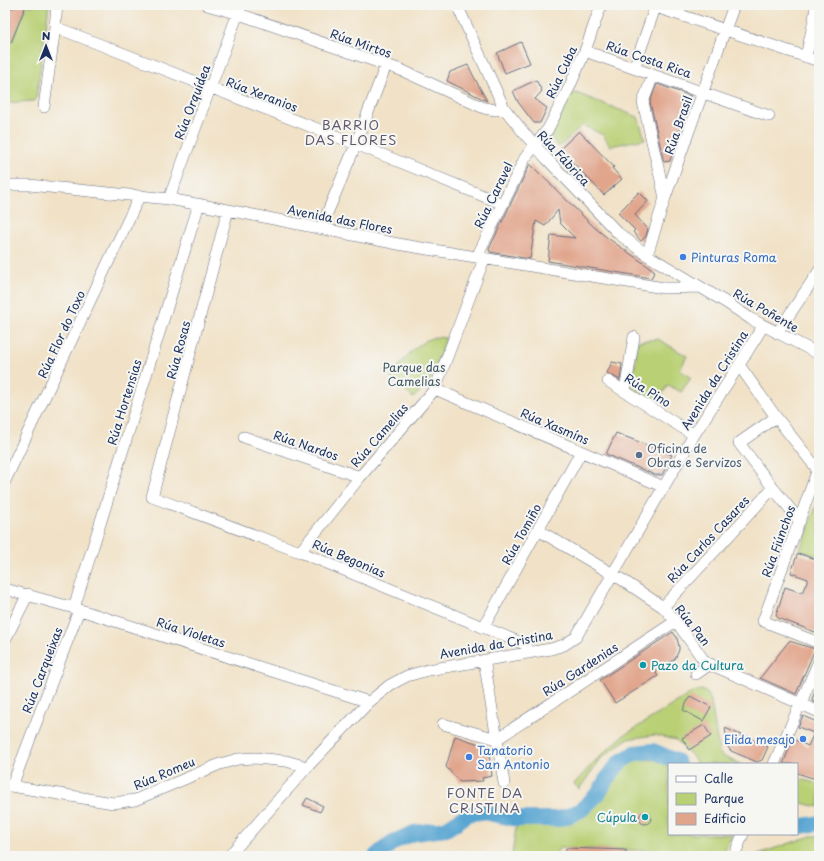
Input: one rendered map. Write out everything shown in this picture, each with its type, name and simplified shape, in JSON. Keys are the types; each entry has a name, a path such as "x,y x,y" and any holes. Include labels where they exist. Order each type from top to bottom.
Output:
{"street":[{"path":"44,107 56,27 57,5"},
{"name":"Rúa Mirtos","path":"207,5 240,10 401,70 484,108 496,110 504,108"},
{"name":"Rúa Fábrica","path":"457,5 504,108 535,146 618,233 647,255 700,287"},
{"name":"Rúa Cuba","path":"535,146 548,129 569,88 585,51 601,5"},
{"name":"Rúa Brasil","path":"647,255 665,198 734,5"},
{"path":"806,57 816,5"},
{"path":"634,68 656,6 819,61"},
{"name":"Rúa Orquídea","path":"169,200 240,10"},
{"name":"Rúa Xeranios","path":"56,27 356,144 503,204"},
{"name":"Rúa Costa Rica","path":"585,51 769,116"},
{"path":"321,228 356,144 386,65"},
{"path":"653,75 643,102 665,198"},
{"name":"Rúa Caravel","path":"481,258 503,204 525,158 535,146"},
{"name":"Avenida das Flores","path":"5,185 29,185 199,204 403,245 481,258 670,288 700,287"},
{"name":"Rúa Flor do Toxo","path":"5,481 139,197"},
{"name":"Rúa Hortensias","path":"76,609 199,204"},
{"name":"Rúa Rosas","path":"152,497 228,210"},
{"name":"Rúa Camelias","path":"300,552 360,477 435,390 481,258"},
{"path":"777,333 819,271"},
{"path":"670,288 675,281 676,272"},
{"name":"Rúa Poñente","path":"700,287 763,326 819,354"},
{"name":"Avenida da Cristina","path":"228,856 307,767 368,702 390,686 407,676 428,670 557,647 576,636 694,435 763,326"},
{"path":"626,391 634,337"},
{"path":"739,365 776,418 818,468"},
{"name":"Rúa Pino","path":"608,381 694,435"},
{"name":"Rúa Xasmíns","path":"435,390 664,487"},
{"path":"776,418 739,443 800,521"},
{"name":"Rúa Nardos","path":"244,437 360,477"},
{"name":"Rúa Tomiño","path":"483,628 581,452"},
{"name":"Rúa Fiúnchos","path":"818,468 763,621 819,642"},
{"name":"Rúa Carlos Casares","path":"663,607 773,488"},
{"name":"Rúa Begonias","path":"152,497 300,552 524,644 530,653"},
{"name":"Rúa Pan","path":"538,530 612,574 663,607 676,621 705,662 819,712"},
{"name":"Rúa Violetas","path":"5,589 28,594 368,702"},
{"path":"5,640 28,594"},
{"name":"Rúa Carqueixas","path":"8,785 76,609"},
{"name":"Rúa Gardenias","path":"497,739 676,621"},
{"path":"484,660 504,784"},
{"path":"774,763 819,661"},
{"path":"696,674 710,664"},
{"path":"443,724 497,739"},
{"name":"Rúa Romeu","path":"8,785 112,803 135,800 220,764 238,759 255,758 286,761 307,767"},
{"path":"734,856 742,838"}],"green space":[{"path":"49,5 36,100 5,103 5,40 11,42 26,6"},
{"path":"576,93 638,117 645,139 610,146 603,135 583,125 559,147 551,139 551,133 571,94"},
{"name":"Parque das Camelias","path":"434,337 446,338 429,383 413,398 391,378 404,359 414,349 420,344"},
{"path":"658,339 687,356 680,370 691,378 681,392 668,385 657,403 632,387 638,341"},
{"path":"819,503 819,557 800,550 816,506"},
{"path":"702,690 708,694 711,701 719,752 722,756 739,763 696,763 693,757 676,740 655,735 627,739 601,758 579,789 574,784 595,761 623,736 693,692"},
{"path":"638,758 659,760 666,764 668,767 668,835 732,835 723,856 692,856 691,852 561,848 551,856 512,856 517,819 558,819 581,810 612,771"},
{"path":"798,778 819,784 819,807 798,802"},
{"path":"811,836 819,836 819,854 755,855"}],"building":[{"path":"26,5 11,43 5,40 6,9"},
{"path":"521,42 530,63 505,73 497,53"},
{"path":"468,65 487,101 447,81 450,72"},
{"path":"536,80 542,91 535,99 547,108 540,123 534,123 518,102 513,91"},
{"path":"657,84 691,96 670,161 664,162 650,102"},
{"path":"579,131 614,167 612,168 622,179 604,195 560,149"},
{"path":"530,164 594,227 655,271 651,278 548,261 551,235 575,238 560,223 558,210 545,226 536,221 530,259 490,252 489,249"},
{"path":"639,192 648,201 635,215 648,229 646,236 641,241 633,232 635,230 618,213"},
{"path":"612,362 622,364 620,380 607,373"},
{"name":"Oficina de Obras e Servizos","path":"616,433 672,455 662,475 655,475 606,454"},
{"path":"801,554 819,561 819,631 815,632 778,618 776,615 785,587 802,593 808,579 791,573 797,555"},
{"name":"Pazo da Cultura","path":"673,632 677,638 679,647 675,659 655,672 658,676 615,703 600,680"},
{"path":"789,641 815,649 796,694 760,678"},
{"path":"819,682 819,704 812,701 812,699"},
{"path":"690,696 711,707 703,721 683,710"},
{"path":"803,716 819,723 819,780 798,773 798,763 783,763 793,739 808,746 814,733 798,727"},
{"path":"704,725 711,736 689,750 682,738"},
{"path":"725,728 768,747 762,760 757,762 731,751 728,747"},
{"name":"Tanatorio San Antonio","path":"455,736 488,747 492,776 482,778 483,781 460,782 446,767"},
{"path":"307,798 323,806 320,812 303,805"},
{"name":"Cúpula","path":"643,812 647,812 651,818 647,824 643,824 639,820 639,816"},
{"path":"566,848 626,850 626,856 565,856"}],"waterway":[{"path":"376,856 393,842 414,833 446,829 470,813 484,812 517,819 558,819 568,816 581,810 599,793 606,780 620,762 635,753 653,751 676,761 677,763"},
{"path":"798,827 819,823"}],"place":[{"name":"Pinturas Roma","path":"683,257"},
{"name":"Oficina de Obras e Servizos","path":"639,455"},
{"name":"Pazo da Cultura","path":"643,665"},
{"name":"Elida mesajo","path":"803,739"},
{"name":"Tanatorio San Antonio","path":"469,757"},
{"name":"Cúpula","path":"645,817"}],"district":[{"name":"BARRIO DAS FLORES","path":"351,132"},
{"name":"FONTE DA CRISTINA","path":"485,800"}]}
